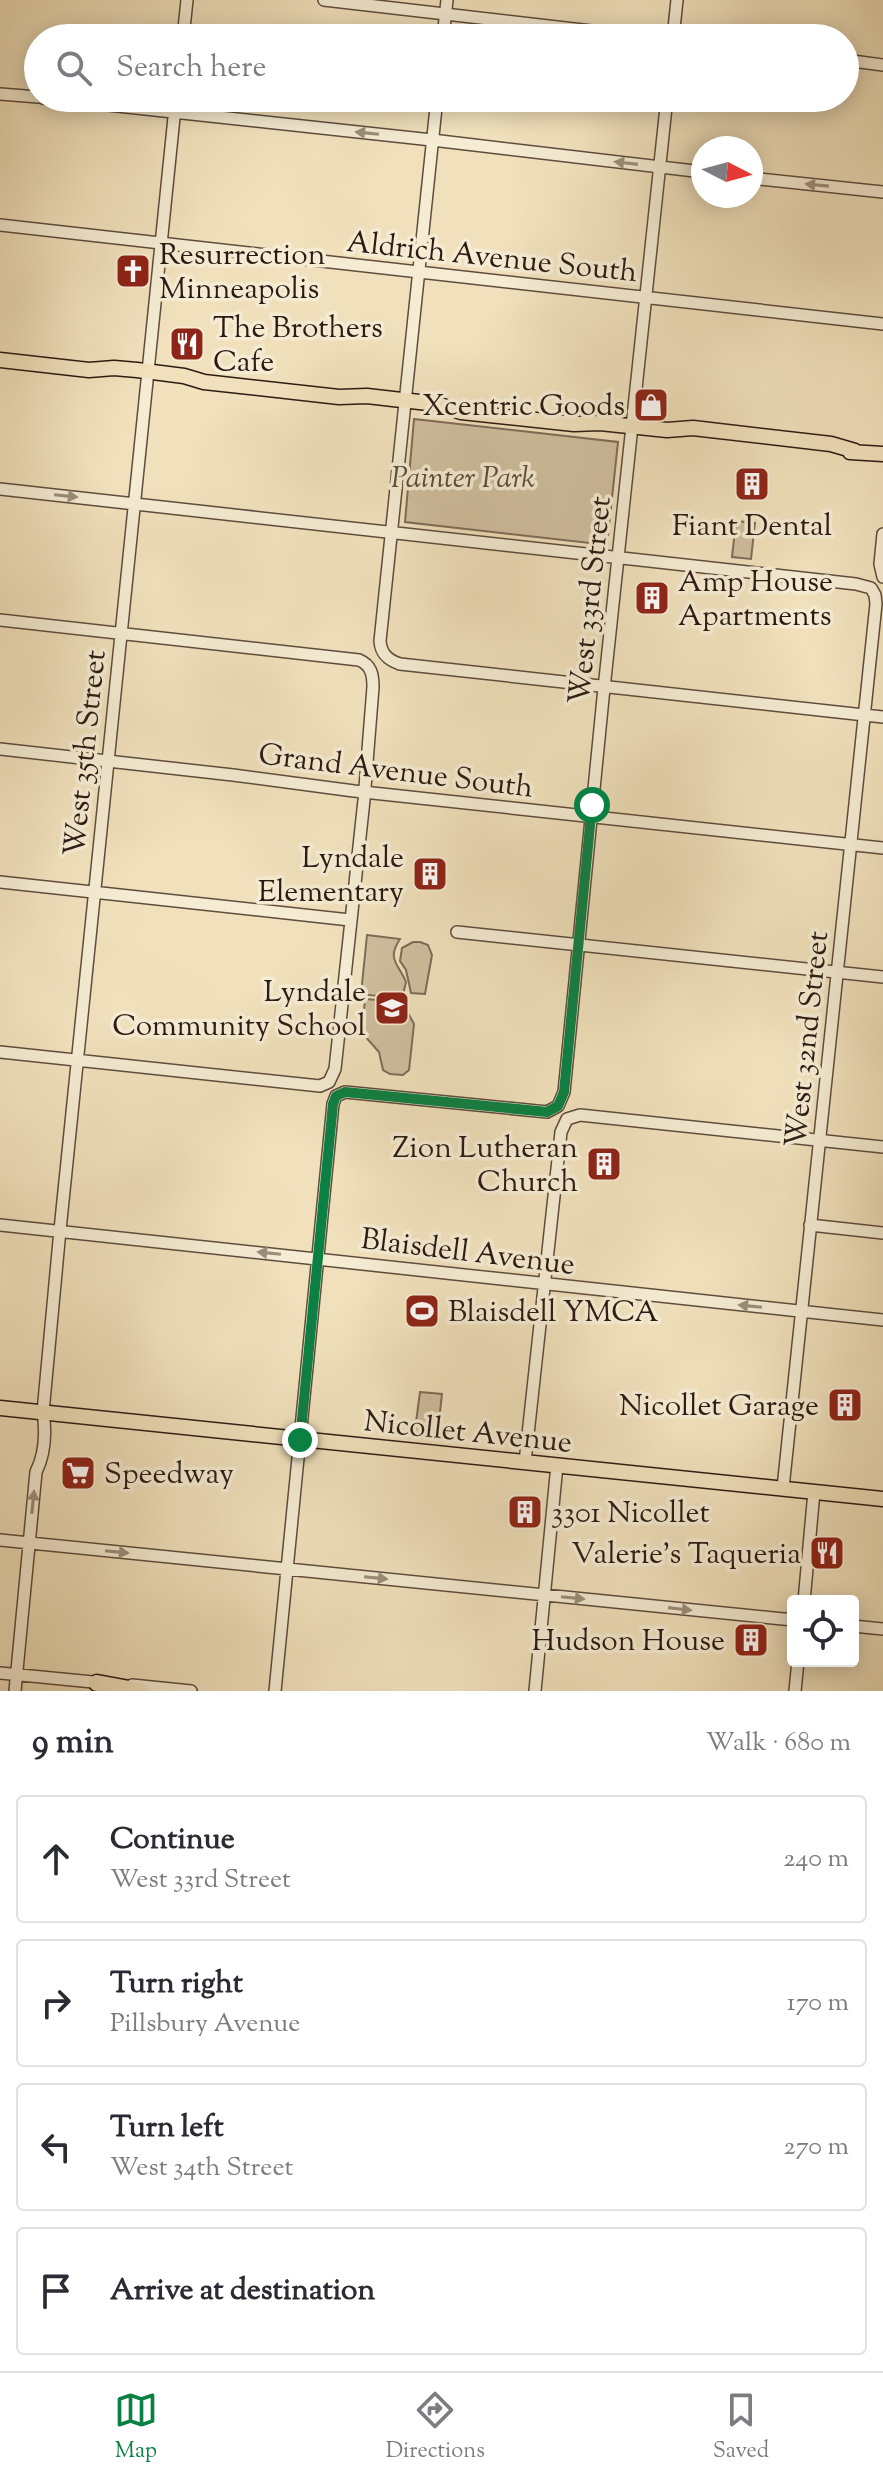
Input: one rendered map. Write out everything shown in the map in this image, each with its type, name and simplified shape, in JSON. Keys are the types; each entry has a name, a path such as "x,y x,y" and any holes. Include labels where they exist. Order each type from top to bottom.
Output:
{"highway":[{"path":"97,1683 140,1691"}],"main road":[{"path":"0,351 95,362 114,368"},
{"path":"0,360 89,370 114,368 147,371 184,376 200,382 437,404 461,412 632,426 667,430 690,437 831,453 855,451 883,454"},
{"name":"Nicollet Avenue","path":"0,1408 883,1499"}],"street":[{"path":"184,24 187,0"},
{"path":"324,0 537,24"},
{"path":"445,24 447,0"},
{"path":"674,24 677,0"},
{"path":"859,62 883,65"},
{"path":"0,94 24,96"},
{"path":"175,112 691,171"},
{"name":"West 35th Street","path":"15,1691 36,1472 41,1463 44,1437 38,1412 60,1230 175,112"},
{"path":"435,112 390,532 380,641 383,654 400,664 883,717"},
{"name":"West 33rd Street","path":"317,1258 336,1096 345,1092 547,1112 558,1106 564,1092 665,112"},
{"path":"763,179 883,192"},
{"name":"Aldrich Avenue South","path":"0,225 883,324"},
{"path":"0,489 618,557"},
{"path":"883,534 880,564 883,577"},
{"name":"West 32nd Street","path":"618,557 856,584 871,588 875,595 783,1488"},
{"path":"0,620 359,660 369,667 373,676 335,1069 329,1082 320,1086 0,1052"},
{"name":"Grand Avenue South","path":"0,749 883,848"},
{"path":"0,882 350,920"},
{"path":"457,932 883,977"},
{"path":"525,1462 561,1132 567,1119 580,1115 883,1147"},
{"name":"Blaisdell Avenue","path":"0,1225 883,1320"},
{"path":"810,1225 883,1233"},
{"path":"275,1691 317,1258"},
{"path":"535,1691 557,1465"},
{"path":"805,1595 814,1492"},
{"path":"0,1540 787,1619"},
{"path":"859,1627 883,1629"},
{"path":"795,1691 797,1667"},
{"path":"0,1673 191,1691"}],"green space":[{"name":"Painter Park","path":"414,419 618,442 607,545 405,522"},
{"path":"736,521 755,523 751,559 732,557"},
{"path":"367,935 400,939 394,957 406,982 402,999 361,994"},
{"path":"413,942 428,945 432,955 425,994 411,993 406,970 400,961 402,948"},
{"path":"365,999 402,1002 414,1024 409,1070 403,1075 383,1070 379,1052 362,1033"},
{"path":"420,1392 442,1394 437,1439 414,1437"}],"place":[{"name":"Resurrection Minneapolis","path":"133,271"},
{"name":"The Brothers Cafe","path":"187,344"},
{"name":"Xcentric Goods","path":"651,405"},
{"name":"Fiant Dental","path":"752,484"},
{"name":"Amp House Apartments","path":"652,598"},
{"name":"Lyndale Elementary","path":"430,874"},
{"name":"Lyndale Community School","path":"392,1008"},
{"name":"Zion Lutheran Church","path":"604,1164"},
{"name":"Blaisdell YMCA","path":"422,1311"},
{"name":"Nicollet Garage","path":"845,1405"},
{"name":"Speedway","path":"78,1473"},
{"name":"3301 Nicollet","path":"525,1512"},
{"name":"Valerie's Taqueria","path":"827,1553"},
{"name":"Hudson House","path":"751,1640"}],"route":[{"path":"300,1440 336,1096 345,1092 547,1112 558,1106 564,1092 592,805"}]}
